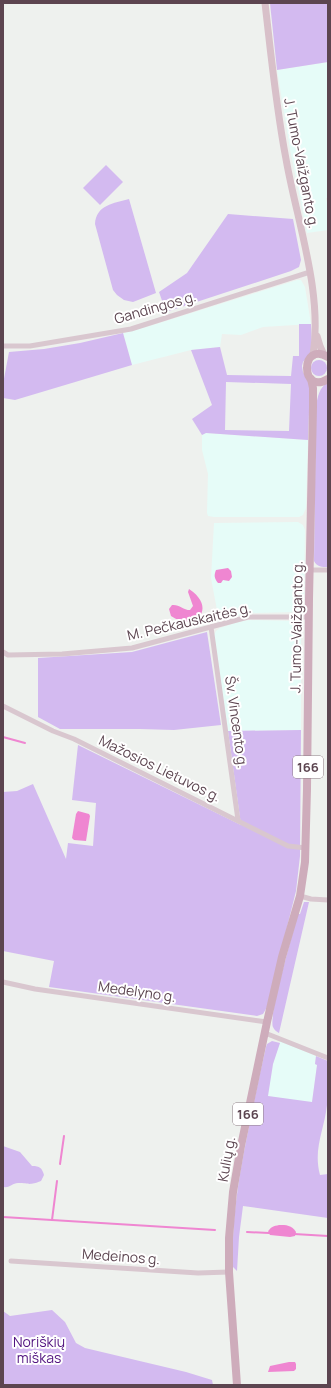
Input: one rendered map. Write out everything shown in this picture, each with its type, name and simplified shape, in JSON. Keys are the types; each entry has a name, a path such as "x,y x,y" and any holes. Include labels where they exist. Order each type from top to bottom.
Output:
{"main road":[{"name":"J. Tumo-Vaižganto g.","path":"264,3 273,77 286,159 310,272 315,328 313,356"},
{"name":"J. Tumo-Vaižganto g.","path":"315,328 320,346 326,356"},
{"path":"313,356 326,356"},
{"name":"166","path":"313,356 307,364 307,373 311,379 325,380"},
{"name":"J. Tumo-Vaižganto g.","path":"306,848 313,407 311,379"},
{"name":"J. Tumo-Vaižganto g.","path":"313,407 325,380"},
{"name":"Kulių g.","path":"237,1385 229,1272 231,1214 237,1169 267,1022 282,957 300,896 306,848"}],"street":[{"name":"Gandingos g.","path":"3,346 30,346 131,330 310,272"},
{"path":"310,570 328,570"},
{"name":"M. Pečkauskaitės g.","path":"3,652 8,655 62,654 132,648 248,617 309,617"},
{"name":"Šv. Vincento g.","path":"211,627 238,820"},
{"name":"Mažosios Lietuvos g.","path":"3,706 53,731 74,739 288,846 306,848"},
{"path":"300,896 311,899 328,900"},
{"name":"Medelyno g.","path":"3,982 35,989 267,1022"},
{"path":"265,1033 328,1058"},
{"name":"Medeinos g.","path":"11,1261 198,1273 229,1272"}],"shaded area":[{"path":"328,62 328,198 326,198 328,206 328,230 307,233 290,149 277,70"},
{"path":"301,280 305,287 311,324 263,327 241,335 222,334 220,347 191,350 132,365 123,333"},
{"path":"206,433 308,440 306,508 303,515 299,517 208,516 208,474 202,450 202,435"},
{"path":"298,522 303,525 305,530 304,603 300,612 248,613 219,621 211,578 214,523"},
{"path":"228,568 231,571 232,577 229,581 223,580 221,583 218,583 215,576 216,570"},
{"path":"189,589 198,596 202,604 202,610 200,616 195,620 188,622 171,616 169,609 172,605 174,605 190,610 193,606 188,592"},
{"path":"249,620 297,621 301,626 301,730 228,731 214,635 220,628"},
{"path":"78,811 89,814 90,816 86,841 74,840 72,838 76,814"},
{"path":"280,1041 316,1056 315,1064 317,1065 312,1103 267,1096 273,1064"},
{"path":"279,1225 286,1225 293,1228 296,1232 295,1236 270,1235 268,1232 270,1229"},
{"path":"295,1362 296,1369 294,1371 268,1372 270,1366"}],"green space":[{"path":"270,3 328,3 328,62 277,70"},
{"path":"106,165 123,182 100,205 83,188"},
{"path":"129,199 156,293 133,302 124,300 113,290 95,224 96,218 102,209 112,204"},
{"path":"228,214 293,219 301,260 299,267 291,271 166,312 159,292 187,273"},
{"path":"299,324 311,324 311,352 303,362 302,366 303,372 310,385 308,440 206,433 202,435 192,419 212,405 191,350 220,347 227,375 291,376 293,356 299,356","holes":["226,382 291,384 289,431 225,430"]},
{"path":"123,333 132,365 15,400 3,398 3,384 9,352 44,349 80,343"},
{"path":"319,360 325,362 327,368 325,374 319,376 313,374 311,368 313,362"},
{"path":"328,382 328,567 322,567 318,566 314,561 316,406 321,390"},
{"path":"207,632 221,725 174,730 60,729 38,717 38,658 132,652"},
{"path":"301,730 300,856 296,891 267,1007 263,1014 257,1016 49,987 54,961 3,951 3,792 17,791 33,784 66,859 68,843 93,846 96,803 72,800 78,745 241,825 228,731"},
{"path":"304,902 309,902 279,1033 273,1027 272,1020 274,1007 298,914 300,914"},
{"path":"272,1041 280,1043 273,1064 268,1096 312,1102 317,1065 315,1064 316,1056 328,1061 327,1105 318,1148 318,1166 320,1175 328,1174 328,1218 243,1206 237,1271 233,1267 233,1230 240,1176 246,1140 266,1047 267,1044"},
{"path":"3,1146 20,1152 32,1166 37,1166 40,1168 44,1175 41,1181 31,1184 16,1183 8,1187 3,1187"},
{"name":"Noriškių miškas","path":"52,1310 65,1322 76,1343 85,1348 186,1372 212,1380 213,1385 3,1385 3,1311 10,1316"}],"waterway":[{"path":"3,737 25,743"},
{"path":"60,1164 64,1136"},
{"path":"52,1220 57,1181"},
{"path":"3,1217 215,1230"},
{"path":"247,1232 269,1233"},
{"path":"294,1234 328,1236"}]}
